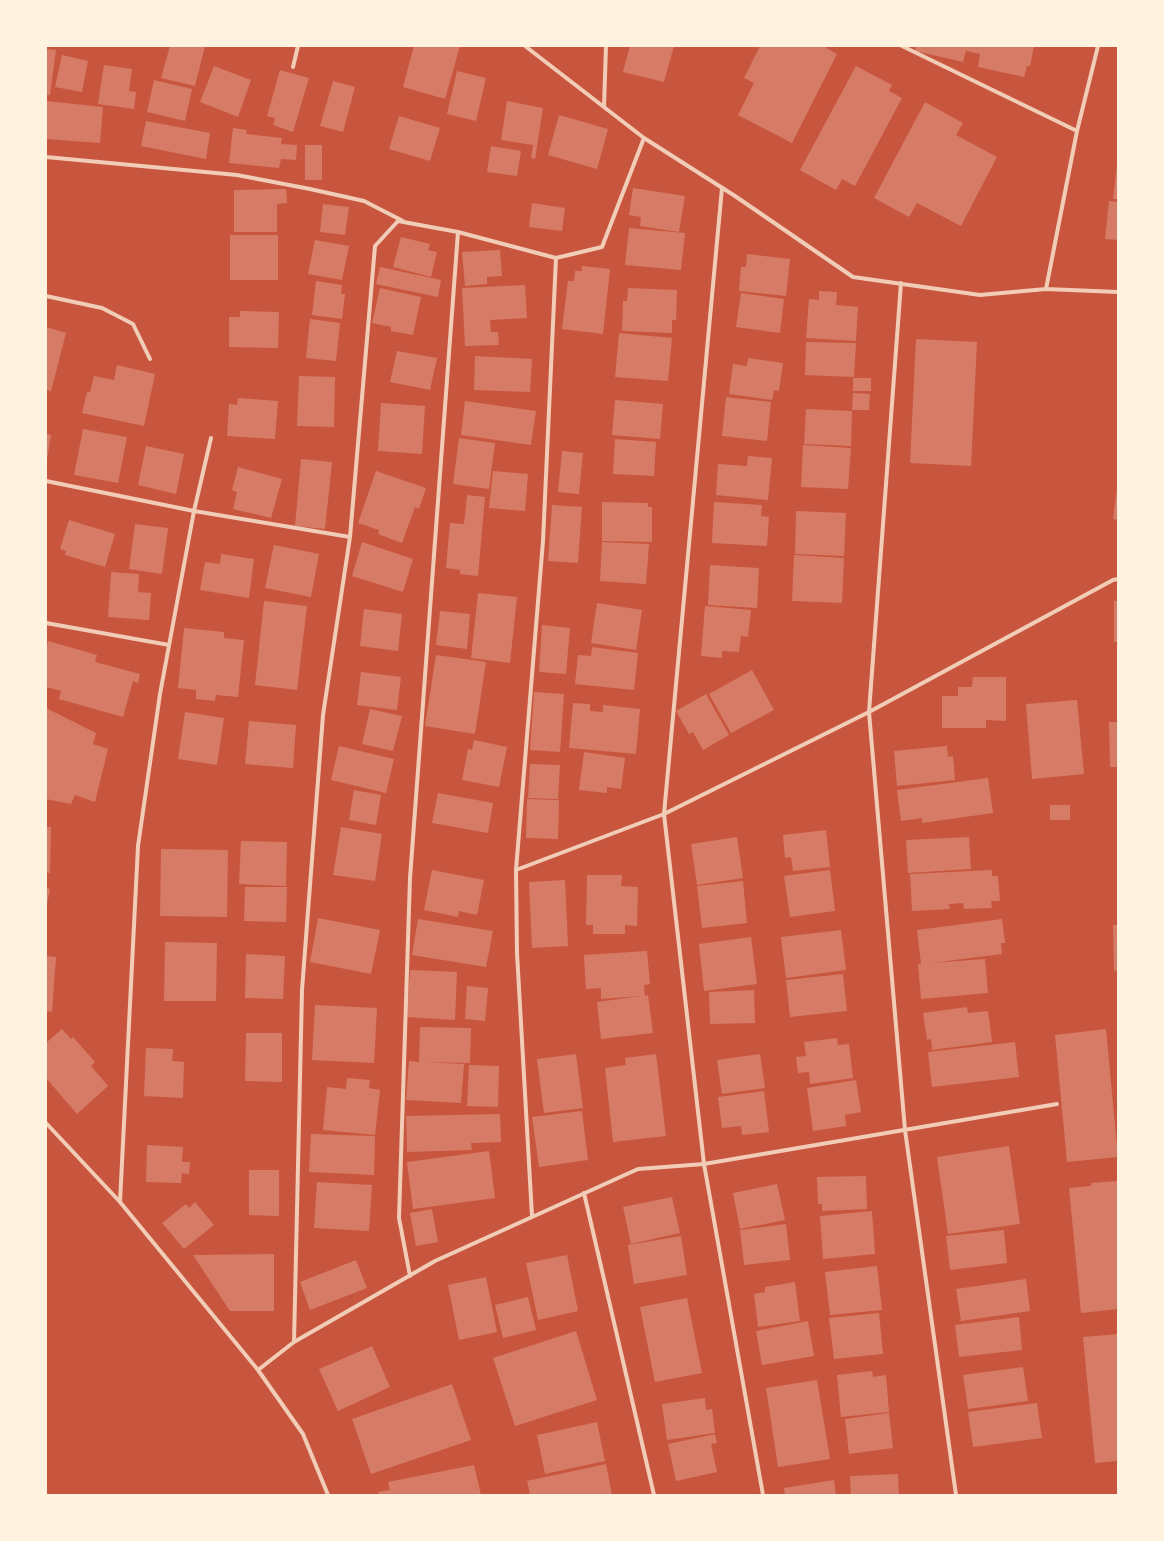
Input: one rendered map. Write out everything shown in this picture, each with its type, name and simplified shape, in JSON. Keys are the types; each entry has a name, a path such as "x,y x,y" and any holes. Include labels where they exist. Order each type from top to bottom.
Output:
{"street":[{"path":"293,67 298,46"},
{"path":"525,46 644,138 722,188 854,277 980,295 1046,289 1118,292"},
{"path":"604,107 606,46"},
{"path":"902,46 1077,131"},
{"path":"1046,289 1077,131 1098,46"},
{"path":"294,1342 302,990 323,715 350,537 375,246 398,221 458,232 556,258 602,247 644,138"},
{"path":"46,157 237,176 310,189 364,201 407,223"},
{"path":"722,188 664,814 704,1164 763,1495"},
{"path":"410,1276 399,1218 410,878 458,232"},
{"path":"532,1216 517,953 516,870 543,540 556,258"},
{"path":"901,283 869,712 905,1130 956,1495"},
{"path":"46,296 102,308 133,324 150,359"},
{"path":"120,1202 138,846 160,694 194,511 211,438"},
{"path":"46,481 194,511 350,537"},
{"path":"516,870 664,814 869,712 1118,578"},
{"path":"46,623 169,645"},
{"path":"258,1370 294,1342 435,1261 638,1169 704,1164 1057,1104"},
{"path":"46,1123 120,1202 258,1370 303,1434 328,1495"},
{"path":"584,1193 654,1495"}],"building":[{"path":"170,46 205,46 195,86 161,78"},
{"path":"414,46 460,46 445,99 403,87"},
{"path":"630,46 674,46 664,82 623,72"},
{"path":"760,46 823,46 837,54 792,143 738,115 754,83 744,78"},
{"path":"916,46 1034,46 1030,66 1027,66 1024,77 978,67 980,54 966,51 963,62 915,51"},
{"path":"46,49 56,50 50,95 46,95"},
{"path":"62,55 88,61 82,92 55,87"},
{"path":"104,65 132,69 129,91 136,92 134,109 98,104"},
{"path":"214,66 251,80 238,117 200,102"},
{"path":"856,66 892,85 889,91 902,98 855,186 842,179 836,190 800,170"},
{"path":"280,70 309,78 293,132 273,125 275,118 267,116"},
{"path":"457,71 486,78 476,121 447,114"},
{"path":"154,80 192,89 185,121 147,112"},
{"path":"333,81 355,87 343,132 320,126"},
{"path":"46,101 103,107 100,143 46,139"},
{"path":"507,101 543,108 535,159 531,158 533,145 501,140"},
{"path":"925,102 963,123 956,135 997,157 961,226 917,203 909,217 874,198"},
{"path":"559,115 608,129 597,169 548,155"},
{"path":"399,116 440,128 430,161 389,149"},
{"path":"146,121 210,133 206,159 141,146"},
{"path":"233,128 247,130 246,134 282,138 281,144 297,145 296,160 281,159 279,168 229,163"},
{"path":"305,145 322,145 322,180 305,180"},
{"path":"491,146 521,151 517,176 487,172"},
{"path":"1117,164 1118,199 1113,199"},
{"path":"633,188 685,196 679,232 640,226 641,217 629,215"},
{"path":"286,189 287,203 277,204 277,232 234,232 234,190"},
{"path":"1109,201 1118,202 1118,240 1105,239"},
{"path":"532,203 565,208 562,231 529,227"},
{"path":"323,204 349,207 345,235 320,232"},
{"path":"629,228 685,233 681,270 625,265"},
{"path":"230,235 278,235 278,280 230,280"},
{"path":"401,237 430,244 428,250 437,252 431,277 393,267"},
{"path":"315,240 349,246 342,280 308,274"},
{"path":"500,250 502,276 487,277 487,284 465,286 462,252"},
{"path":"747,254 790,259 786,296 739,291 741,267 746,267"},
{"path":"582,266 610,269 603,334 562,329 568,281 574,281 575,271 582,271"},
{"path":"380,267 441,280 438,297 376,284"},
{"path":"316,281 342,285 341,294 345,294 342,319 312,315"},
{"path":"525,285 527,318 490,320 491,332 498,332 499,345 465,346 462,288"},
{"path":"380,288 421,297 413,335 391,331 391,327 372,323"},
{"path":"628,288 677,290 676,320 672,320 672,333 622,331 623,301 627,301"},
{"path":"819,291 837,292 836,305 858,307 856,341 806,338 809,299 819,300"},
{"path":"741,293 784,299 780,333 736,327"},
{"path":"240,311 279,312 278,348 229,347 229,317 240,317"},
{"path":"310,319 340,323 336,361 306,358"},
{"path":"46,327 66,333 51,391 46,390"},
{"path":"619,333 672,338 668,381 615,377"},
{"path":"916,339 977,342 971,466 910,463"},
{"path":"806,342 856,343 854,377 805,375"},
{"path":"397,351 437,358 430,390 390,382"},
{"path":"475,356 532,359 530,392 474,390"},
{"path":"748,358 783,363 779,391 774,390 772,400 729,394 733,364 747,366"},
{"path":"117,365 155,374 144,426 82,413 87,392 90,392 94,376 114,380"},
{"path":"299,376 335,377 334,427 297,426"},
{"path":"853,378 871,378 871,391 853,391"},
{"path":"853,393 870,394 869,410 852,410"},
{"path":"726,397 771,402 767,441 722,436"},
{"path":"238,398 278,401 275,439 227,436 229,404 237,405"},
{"path":"615,400 663,404 660,439 612,435"},
{"path":"465,401 536,411 531,445 461,435"},
{"path":"381,403 425,406 422,454 378,451"},
{"path":"806,409 852,411 851,446 804,444"},
{"path":"83,429 127,437 118,483 74,475"},
{"path":"46,434 51,435 47,459 46,459"},
{"path":"459,438 495,443 489,489 453,484"},
{"path":"615,439 656,442 654,476 613,474"},
{"path":"803,445 851,448 848,489 801,487"},
{"path":"146,446 184,454 176,494 138,485"},
{"path":"562,451 583,453 579,494 558,492"},
{"path":"748,456 772,458 768,500 716,495 718,464 747,466"},
{"path":"301,459 332,462 325,529 295,526"},
{"path":"238,467 282,479 271,518 233,509 237,492 232,490"},
{"path":"376,471 426,488 419,509 415,507 402,543 378,534 379,530 358,523"},
{"path":"493,471 528,474 525,511 489,508"},
{"path":"1118,488 1118,520 1113,519"},
{"path":"467,495 485,497 478,576 460,574 460,570 446,568 450,523 464,524"},
{"path":"602,502 648,503 648,507 652,507 652,542 602,541"},
{"path":"714,502 762,505 761,516 769,517 767,546 712,543"},
{"path":"552,505 582,507 578,563 548,561"},
{"path":"796,511 846,513 844,556 795,554"},
{"path":"69,520 115,534 105,567 65,555 66,551 60,549"},
{"path":"135,524 168,528 162,574 129,569"},
{"path":"362,542 413,559 403,592 352,576"},
{"path":"602,542 649,544 646,584 600,581"},
{"path":"274,545 319,554 311,597 265,588"},
{"path":"221,554 254,559 249,598 200,590 205,562 220,564"},
{"path":"794,555 844,558 842,603 792,601"},
{"path":"710,565 759,568 757,608 708,605"},
{"path":"111,572 139,574 138,592 151,593 149,620 108,617"},
{"path":"478,593 517,597 510,663 471,658"},
{"path":"264,601 307,606 297,690 255,685"},
{"path":"1114,601 1118,601 1118,642 1114,642"},
{"path":"597,603 642,610 636,650 591,643"},
{"path":"705,606 751,610 748,637 741,636 739,652 722,651 722,658 701,656"},
{"path":"364,609 402,614 398,651 360,646"},
{"path":"440,611 470,614 467,649 436,645"},
{"path":"542,625 570,628 566,674 539,672"},
{"path":"184,628 224,632 224,638 244,640 238,697 216,695 215,701 196,699 196,690 178,688"},
{"path":"48,641 97,655 95,662 140,674 138,683 133,681 123,717 59,699 61,691 46,687 46,650"},
{"path":"592,647 638,653 634,690 575,684 578,655 591,656"},
{"path":"436,655 486,662 475,734 425,726"},
{"path":"752,670 774,710 731,733 709,694"},
{"path":"361,672 401,677 397,710 357,705"},
{"path":"973,677 1006,677 1006,721 986,720 986,728 942,728 942,696 958,696 958,687 972,687"},
{"path":"534,692 564,694 560,752 530,750"},
{"path":"706,694 729,735 703,750 693,732 689,734 676,711"},
{"path":"1077,700 1084,774 1032,779 1026,704"},
{"path":"573,703 590,704 590,711 603,712 603,705 640,709 636,754 569,748"},
{"path":"46,708 96,733 93,744 108,749 95,802 75,795 71,804 46,799"},
{"path":"370,709 402,716 393,751 362,744"},
{"path":"185,712 224,718 217,765 178,759"},
{"path":"249,721 296,725 293,768 245,764"},
{"path":"1109,722 1118,722 1118,767 1110,767"},
{"path":"474,740 507,747 499,787 462,780 468,749 472,750"},
{"path":"339,746 394,759 386,793 331,780"},
{"path":"947,746 948,757 953,756 955,780 897,786 894,751"},
{"path":"584,752 625,758 621,789 607,787 607,793 579,790"},
{"path":"530,764 560,765 558,799 528,798"},
{"path":"988,778 993,813 922,823 922,818 901,821 897,790"},
{"path":"354,790 381,795 376,825 349,820"},
{"path":"438,793 493,803 488,833 432,823"},
{"path":"527,799 559,800 558,839 526,838"},
{"path":"1050,805 1070,805 1070,820 1050,820"},
{"path":"46,827 51,827 50,873 46,872"},
{"path":"341,827 382,834 375,881 333,875"},
{"path":"826,830 830,867 793,871 791,857 785,858 783,835"},
{"path":"737,837 743,878 697,885 691,844"},
{"path":"969,837 971,869 908,873 906,840"},
{"path":"241,841 287,842 286,886 239,884"},
{"path":"161,849 228,850 227,917 160,916"},
{"path":"432,870 484,880 477,915 459,911 458,917 424,910"},
{"path":"830,870 835,911 790,917 784,876"},
{"path":"992,870 992,876 998,876 1000,901 991,901 992,908 964,909 963,903 949,904 950,909 912,911 910,874"},
{"path":"587,875 622,875 621,886 638,887 637,926 625,925 625,934 593,934 593,925 586,925"},
{"path":"565,880 568,946 532,948 529,882"},
{"path":"743,881 747,923 702,928 697,886"},
{"path":"245,887 287,887 286,922 244,921"},
{"path":"46,888 50,889 47,904 46,904"},
{"path":"318,918 380,930 371,974 310,962"},
{"path":"418,919 493,931 486,967 412,955"},
{"path":"1002,919 1005,943 1001,943 1002,954 931,963 985,959 988,993 921,999 918,964 921,964 917,930"},
{"path":"1113,925 1118,925 1118,970 1114,971"},
{"path":"841,930 846,970 786,978 781,937"},
{"path":"751,937 757,984 704,991 699,944"},
{"path":"165,942 217,943 216,1001 164,1001"},
{"path":"647,951 650,984 644,985 645,996 648,995 653,1033 601,1039 597,1002 641,996 601,999 601,988 586,989 584,955"},
{"path":"246,954 285,956 283,999 245,998"},
{"path":"46,956 56,957 52,1012 46,1011"},
{"path":"410,970 457,972 455,1020 407,1017"},
{"path":"843,974 847,1011 790,1017 786,980"},
{"path":"467,986 488,988 485,1021 465,1019"},
{"path":"754,990 755,1023 710,1024 709,992"},
{"path":"315,1005 377,1008 374,1063 312,1060"},
{"path":"967,1007 968,1013 988,1011 992,1042 932,1050 931,1039 927,1040 923,1013"},
{"path":"420,1027 471,1028 470,1063 424,1062 464,1064 461,1103 406,1100 409,1061 419,1062"},
{"path":"62,1029 71,1039 73,1037 95,1062 91,1066 108,1086 77,1114 46,1078 46,1041 47,1042"},
{"path":"1106,1029 1118,1157 1067,1162 1055,1035"},
{"path":"246,1033 282,1033 282,1082 245,1081"},
{"path":"837,1038 838,1045 849,1044 853,1078 810,1084 809,1072 798,1073 796,1057 806,1056 804,1042"},
{"path":"1015,1042 1019,1077 932,1087 928,1052"},
{"path":"146,1048 173,1049 172,1061 184,1062 183,1098 144,1096"},
{"path":"576,1054 583,1108 544,1113 537,1059"},
{"path":"656,1054 666,1136 613,1142 605,1068 626,1065 625,1058"},
{"path":"760,1054 765,1088 722,1094 717,1060"},
{"path":"469,1065 499,1066 498,1107 467,1106"},
{"path":"347,1078 370,1080 369,1088 380,1090 375,1135 323,1130 327,1087 346,1089"},
{"path":"856,1080 861,1112 845,1115 846,1126 813,1131 807,1088"},
{"path":"764,1091 769,1132 742,1135 741,1126 722,1128 718,1097"},
{"path":"582,1111 588,1160 539,1167 532,1117"},
{"path":"500,1114 501,1142 471,1143 472,1150 407,1152 406,1116"},
{"path":"311,1134 375,1136 374,1175 309,1172"},
{"path":"147,1145 183,1147 182,1162 190,1162 189,1174 182,1173 181,1183 146,1182"},
{"path":"1009,1146 1020,1224 948,1234 937,1157"},
{"path":"489,1151 495,1198 413,1209 407,1162"},
{"path":"249,1170 279,1170 279,1216 249,1215"},
{"path":"866,1176 867,1209 822,1211 822,1204 818,1204 817,1177"},
{"path":"1118,1181 1118,1309 1081,1313 1069,1188 1091,1186 1091,1183"},
{"path":"317,1182 372,1185 369,1231 314,1228"},
{"path":"777,1184 785,1220 740,1229 733,1193"},
{"path":"672,1197 680,1233 631,1244 623,1207"},
{"path":"195,1202 214,1225 184,1249 162,1223 186,1204 189,1208"},
{"path":"432,1209 438,1242 416,1246 410,1213"},
{"path":"872,1211 875,1254 823,1259 820,1216"},
{"path":"786,1224 790,1260 744,1265 740,1230"},
{"path":"1004,1230 1007,1263 950,1270 946,1236"},
{"path":"681,1236 687,1275 634,1284 628,1245"},
{"path":"274,1254 274,1311 230,1311 193,1255"},
{"path":"567,1255 578,1311 538,1320 526,1263"},
{"path":"356,1260 367,1288 310,1310 300,1282"},
{"path":"877,1266 882,1310 830,1315 825,1272"},
{"path":"486,1277 497,1332 459,1340 448,1285"},
{"path":"1026,1279 1030,1311 961,1321 956,1289"},
{"path":"795,1282 800,1321 758,1327 754,1294 765,1292 765,1287"},
{"path":"528,1297 536,1330 503,1338 495,1305"},
{"path":"687,1298 702,1373 655,1382 640,1307"},
{"path":"879,1313 883,1354 834,1359 829,1318"},
{"path":"1019,1317 1022,1350 959,1357 955,1325"},
{"path":"808,1321 814,1356 762,1365 756,1331"},
{"path":"576,1331 597,1400 515,1426 493,1358"},
{"path":"1118,1334 1118,1461 1095,1463 1083,1337"},
{"path":"372,1346 390,1387 338,1411 319,1369"},
{"path":"1023,1367 1028,1401 968,1409 963,1375"},
{"path":"872,1371 873,1377 886,1375 889,1412 841,1417 837,1375"},
{"path":"817,1380 830,1459 778,1467 766,1388"},
{"path":"452,1384 471,1440 371,1474 352,1419"},
{"path":"705,1398 706,1410 712,1409 715,1433 667,1440 662,1404"},
{"path":"1037,1403 1042,1438 973,1447 968,1412"},
{"path":"889,1413 893,1448 849,1454 845,1419"},
{"path":"597,1422 605,1461 545,1474 537,1435"},
{"path":"715,1434 717,1443 711,1444 717,1472 676,1481 668,1444"},
{"path":"606,1464 612,1495 530,1495 527,1481"},
{"path":"474,1465 481,1495 379,1495 378,1492 390,1490 388,1482"},
{"path":"898,1474 899,1495 851,1495 850,1476"},
{"path":"834,1480 836,1495 785,1495 784,1488"}]}
